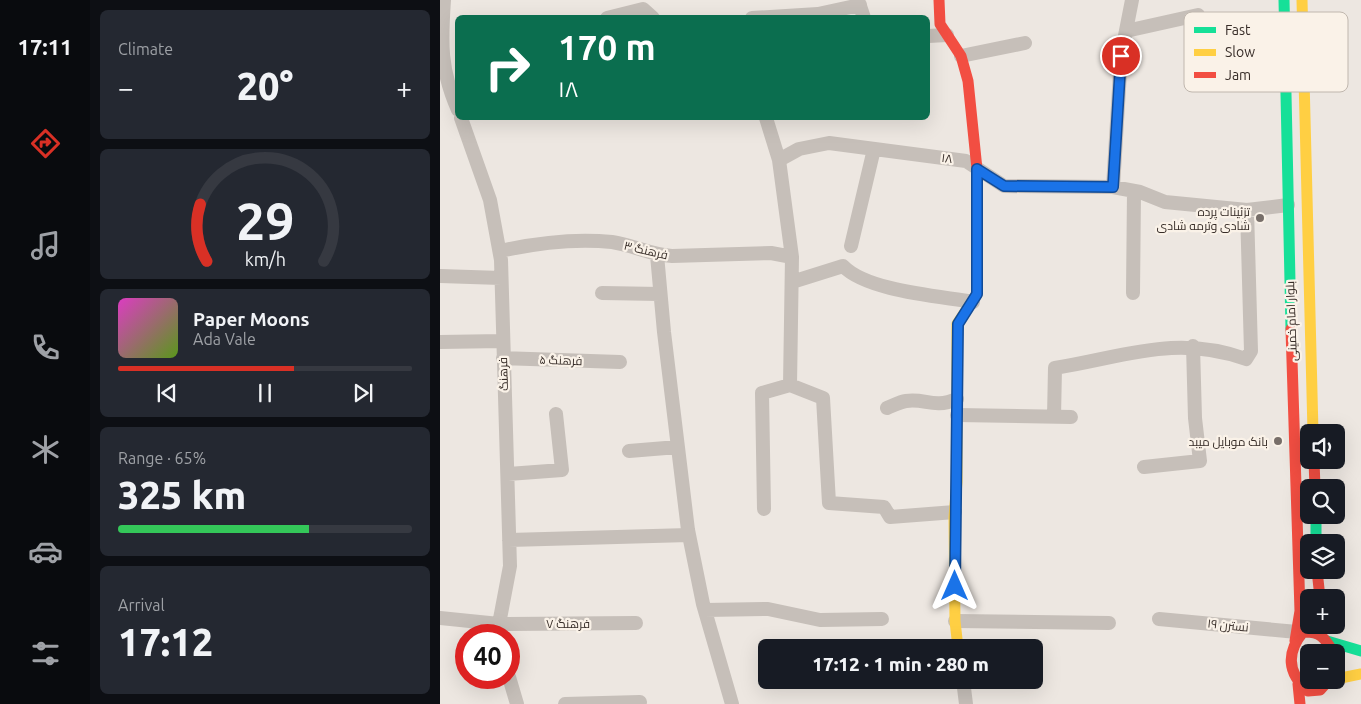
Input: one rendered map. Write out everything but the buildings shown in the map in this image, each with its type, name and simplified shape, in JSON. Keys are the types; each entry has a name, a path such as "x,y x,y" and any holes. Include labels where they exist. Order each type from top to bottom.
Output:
{"main road":[{"path":"939,0 940,24 961,56 968,81 977,169 977,294 958,324 955,512 955,621 957,639"},
{"name":"بلوار امام خمینی","path":"1286,92 1300,611 1296,637 1290,655 1291,671 1298,684"},
{"name":"بلوار امام خمینی","path":"1305,92 1314,424"},
{"path":"1296,637 1303,632 1315,631 1326,639 1361,651"},
{"path":"1325,634 1328,644"},
{"path":"1345,678 1361,674"},
{"path":"1298,684 1300,704"},
{"path":"1305,689 1308,691 1321,689"},
{"path":"1327,704 1330,689"}],"street":[{"path":"444,0 442,51 446,81 454,94"},
{"path":"1113,187 1121,56 1132,0"},
{"path":"802,15 861,8"},
{"path":"619,15 643,9 650,15"},
{"path":"1126,31 1184,18"},
{"path":"930,36 946,35"},
{"path":"961,56 1025,43"},
{"name":"فرهنگ","path":"462,120 488,193 500,251 510,566 501,624"},
{"path":"767,120 779,160 792,257 790,385"},
{"name":"۱۸","path":"779,160 799,149 828,143 966,161 1004,186 1113,187 1134,191 1165,202 1247,210 1288,205"},
{"path":"850,246 874,149"},
{"path":"1132,293 1134,191"},
{"path":"1054,417 1055,368 1138,351 1193,346 1220,350 1246,359 1251,351 1247,210"},
{"name":"فرهنگ ۳","path":"500,251 535,243 582,241 610,242 635,247 657,255 772,253 792,257"},
{"path":"657,255 688,535 705,610 732,704"},
{"path":"792,282 843,266 852,275 871,283 973,302"},
{"path":"440,276 502,278"},
{"path":"602,293 660,294"},
{"path":"440,342 502,341"},
{"path":"1144,467 1200,461 1195,418 1193,346"},
{"name":"فرهنگ ۵","path":"503,358 620,362"},
{"path":"764,509 762,393 790,385 823,398 829,503 884,506 890,517 955,512"},
{"path":"887,408 905,401 932,404 947,403 957,399"},
{"path":"508,474 562,470 556,414"},
{"path":"957,415 1071,417"},
{"path":"629,451 678,447"},
{"path":"509,540 688,535"},
{"path":"705,610 768,609 820,620 882,620"},
{"name":"فرهنگ ۷","path":"440,618 473,624"},
{"name":"نسترن ۱۹","path":"1159,618 1296,637"},
{"path":"955,621 1109,623"},
{"name":"فرهنگ ۷","path":"520,628 636,623"},
{"path":"513,689 517,704"},
{"path":"964,689 966,704"},
{"path":"565,704 640,702"}],"traffic: fast":[{"path":"1284,0 1284,12"},
{"path":"1286,92 1291,329"},
{"path":"1316,524 1316,534"},
{"path":"1327,641 1361,651"}],"traffic: slow":[{"path":"1302,0 1302,12"},
{"path":"1304,92 1313,424"},
{"path":"957,639 955,621 954,517 957,482 957,324 977,294 977,270"},
{"path":"1345,677 1361,674"}],"traffic: jam":[{"path":"939,0 940,24 961,56 968,81 977,169 977,270"},
{"path":"1291,329 1300,611 1295,641"},
{"path":"1314,469 1315,479"},
{"path":"1318,579 1319,589"},
{"path":"1300,683 1291,663 1297,640 1303,632 1309,632 1318,634 1328,644"},
{"path":"1298,684 1300,704"},
{"path":"1306,689 1308,691 1321,689"}],"place":[{"name":"تزئینات پرده شادی وترمه شادی","path":"1260,218"},
{"name":"بانک موبایل میبد","path":"1278,441"}],"route":[{"path":"955,586 954,517 957,482 958,324 977,294 977,169 1004,186 1113,187 1121,56"}]}
